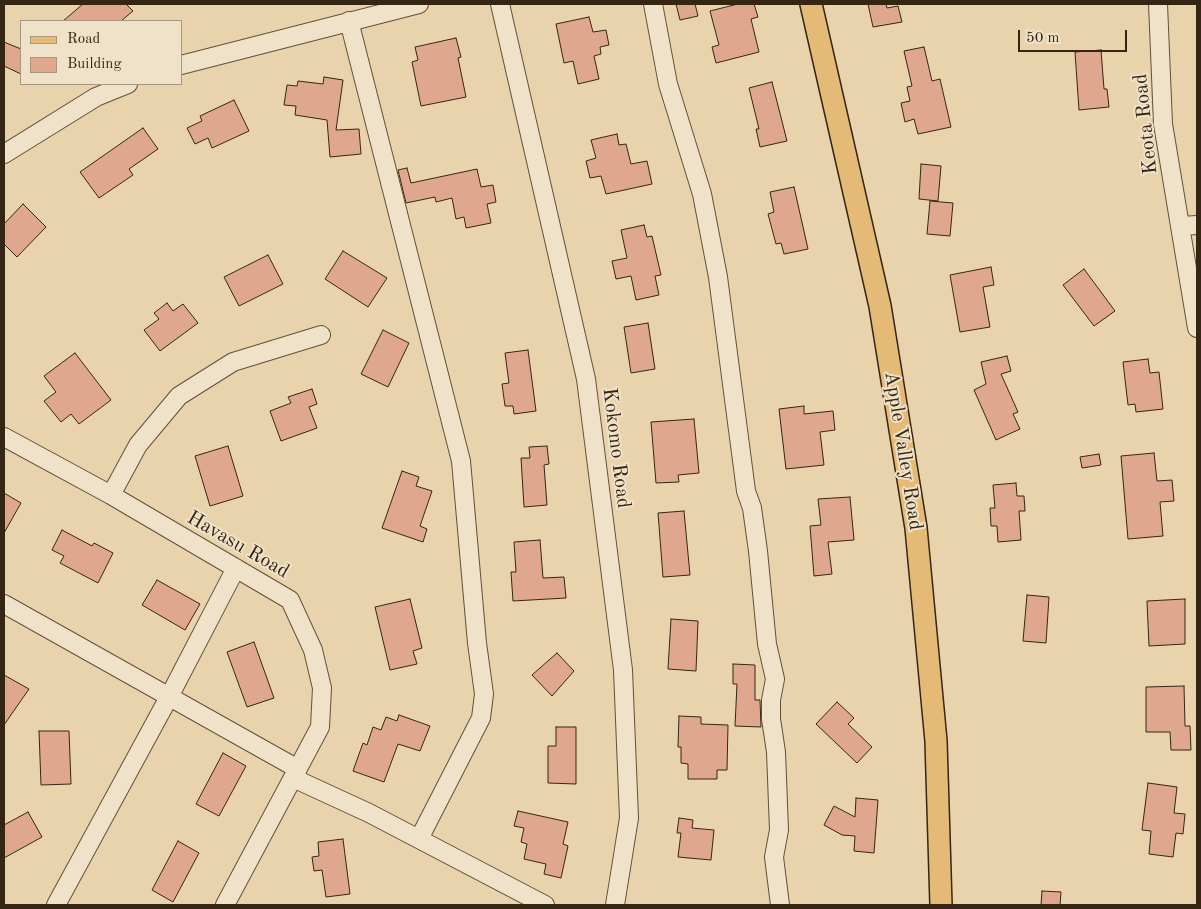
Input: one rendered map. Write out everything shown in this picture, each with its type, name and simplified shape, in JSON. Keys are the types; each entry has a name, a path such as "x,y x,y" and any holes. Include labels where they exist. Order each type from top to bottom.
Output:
{"main road":[{"name":"Apple Valley Road","path":"811,4 880,306 916,528 936,741 941,905"}],"street":[{"path":"182,65 420,4"},
{"name":"Kokomo Road","path":"500,4 586,379 623,670 629,818 615,905"},
{"path":"653,4 668,84 702,194 718,277 746,491 752,508 767,644 775,679 771,700 771,719 776,752 779,830 774,857 780,905"},
{"name":"Keota Road","path":"1158,4 1163,124 1190,226 1197,328"},
{"path":"349,21 461,461 477,643 484,694 480,718 419,839"},
{"path":"4,154 96,97 126,85"},
{"path":"110,495 138,445 179,396 233,362 321,335"},
{"name":"Havasu Road","path":"4,437 110,495 290,600 313,650 322,688 320,727 227,904"},
{"path":"56,905 169,697 236,568"},
{"path":"4,604 169,697 295,774 545,905"}],"building":[{"path":"83,4 126,4 133,11 122,20 64,20"},
{"path":"676,4 695,4 698,16 680,20"},
{"path":"738,4 754,4 758,17 751,19 759,52 716,63 712,47 719,45 710,11"},
{"path":"868,4 886,4 887,8 898,6 902,22 873,27"},
{"path":"589,17 593,32 606,30 609,45 600,47 601,54 594,56 599,79 578,84 573,61 564,63 556,24"},
{"path":"456,38 461,57 458,58 466,97 421,106 412,62 418,60 415,47"},
{"path":"4,42 20,49 20,74 4,66"},
{"path":"924,47 932,81 940,79 951,127 918,134 914,119 905,122 901,103 910,101 907,87 912,86 904,51"},
{"path":"1101,50 1104,89 1107,89 1109,107 1079,110 1075,52"},
{"path":"324,77 343,80 336,130 359,129 361,154 330,157 327,120 295,115 296,106 284,105 287,85 297,86 298,81 323,84"},
{"path":"772,82 787,141 760,147 756,129 759,129 749,88"},
{"path":"234,100 249,131 212,148 208,138 195,144 187,128 202,121 200,116"},
{"path":"143,128 158,149 129,169 133,175 99,198 80,172"},
{"path":"617,134 619,145 626,144 631,164 647,161 652,184 606,194 601,176 590,178 586,161 596,158 591,140"},
{"path":"921,164 941,166 938,201 919,199"},
{"path":"407,168 411,183 477,169 481,187 493,185 496,202 487,204 491,223 466,228 464,217 456,219 452,198 436,202 435,197 406,203 398,170"},
{"path":"794,187 808,249 784,254 781,243 776,244 768,214 774,212 770,192"},
{"path":"930,201 953,203 950,236 927,234"},
{"path":"23,204 46,227 17,257 4,244 4,224"},
{"path":"644,225 647,237 652,236 661,275 655,276 659,295 636,300 631,276 616,279 612,261 627,258 621,230"},
{"path":"343,251 387,278 368,307 325,279"},
{"path":"268,255 283,284 239,306 224,277"},
{"path":"991,267 994,285 983,287 990,327 960,332 950,275"},
{"path":"1084,269 1115,311 1094,326 1063,285"},
{"path":"167,303 173,311 183,304 198,323 160,351 144,330 159,319 154,313"},
{"path":"648,323 655,369 631,373 624,327"},
{"path":"383,330 409,343 388,387 361,374"},
{"path":"528,350 536,411 514,414 513,406 505,406 502,384 509,383 505,353"},
{"path":"75,353 111,400 79,424 71,414 61,422 44,401 56,392 44,376"},
{"path":"1007,356 1011,371 1001,374 1018,412 1013,414 1020,429 996,440 974,390 986,384 981,362"},
{"path":"1148,359 1150,373 1159,372 1163,409 1136,412 1135,404 1128,405 1123,362"},
{"path":"312,389 317,404 309,407 317,428 281,441 270,411 291,403 288,397"},
{"path":"804,406 804,414 833,411 835,430 820,432 824,465 786,469 779,409"},
{"path":"694,419 699,473 678,475 679,482 656,483 651,422"},
{"path":"228,446 243,496 210,506 195,456"},
{"path":"547,446 549,464 544,465 547,505 524,507 521,458 530,458 529,447"},
{"path":"1154,453 1157,481 1172,480 1174,501 1160,502 1163,536 1128,539 1121,456"},
{"path":"1099,454 1101,465 1082,468 1080,457"},
{"path":"402,471 419,477 416,486 432,491 420,526 427,529 423,542 382,528"},
{"path":"1016,483 1017,496 1024,496 1025,511 1019,511 1021,540 998,542 997,526 991,526 990,508 995,508 993,485"},
{"path":"4,493 21,503 4,533"},
{"path":"850,497 854,540 828,542 832,574 814,576 810,526 821,525 818,499"},
{"path":"684,511 690,575 663,577 658,513"},
{"path":"62,530 92,546 94,543 113,553 98,583 60,563 64,556 52,550"},
{"path":"540,540 543,578 564,577 566,598 513,601 511,572 516,572 514,542"},
{"path":"157,580 200,604 185,630 142,605"},
{"path":"1027,595 1049,597 1046,643 1023,641"},
{"path":"410,599 422,648 413,651 417,664 390,670 375,607"},
{"path":"1185,599 1185,644 1149,646 1147,601"},
{"path":"671,619 698,621 696,671 668,669"},
{"path":"254,642 274,698 247,707 227,652"},
{"path":"557,653 574,671 552,696 532,675"},
{"path":"733,664 755,665 755,700 760,700 761,727 735,726 737,684 733,684"},
{"path":"4,675 29,689 4,725"},
{"path":"1184,686 1185,726 1190,726 1191,750 1171,750 1170,732 1146,732 1146,687"},
{"path":"837,702 854,718 848,724 872,747 857,763 816,724"},
{"path":"399,715 430,726 420,751 398,744 384,782 353,771 363,743 367,745 373,727 381,730 386,717 397,721"},
{"path":"679,716 701,717 701,724 728,725 727,770 717,770 717,779 688,779 688,764 681,763 681,747 678,747"},
{"path":"556,727 576,727 576,784 548,783 548,746 556,746"},
{"path":"39,731 69,731 71,784 41,785"},
{"path":"223,753 246,766 219,816 196,804"},
{"path":"1148,783 1177,787 1174,813 1185,814 1183,834 1176,833 1173,857 1149,854 1151,831 1142,830"},
{"path":"856,798 878,800 874,853 854,851 855,836 842,835 824,825 834,806 855,817"},
{"path":"518,811 568,822 563,844 568,846 561,878 544,874 546,864 524,859 527,844 521,842 524,828 514,826"},
{"path":"28,812 42,837 4,858 4,825"},
{"path":"679,818 693,820 692,828 714,830 711,860 678,857 681,833 677,833"},
{"path":"343,839 350,894 326,897 322,870 314,871 312,857 319,856 318,842"},
{"path":"178,841 199,853 173,902 152,890"},
{"path":"1042,891 1061,892 1060,905 1041,905"}]}
